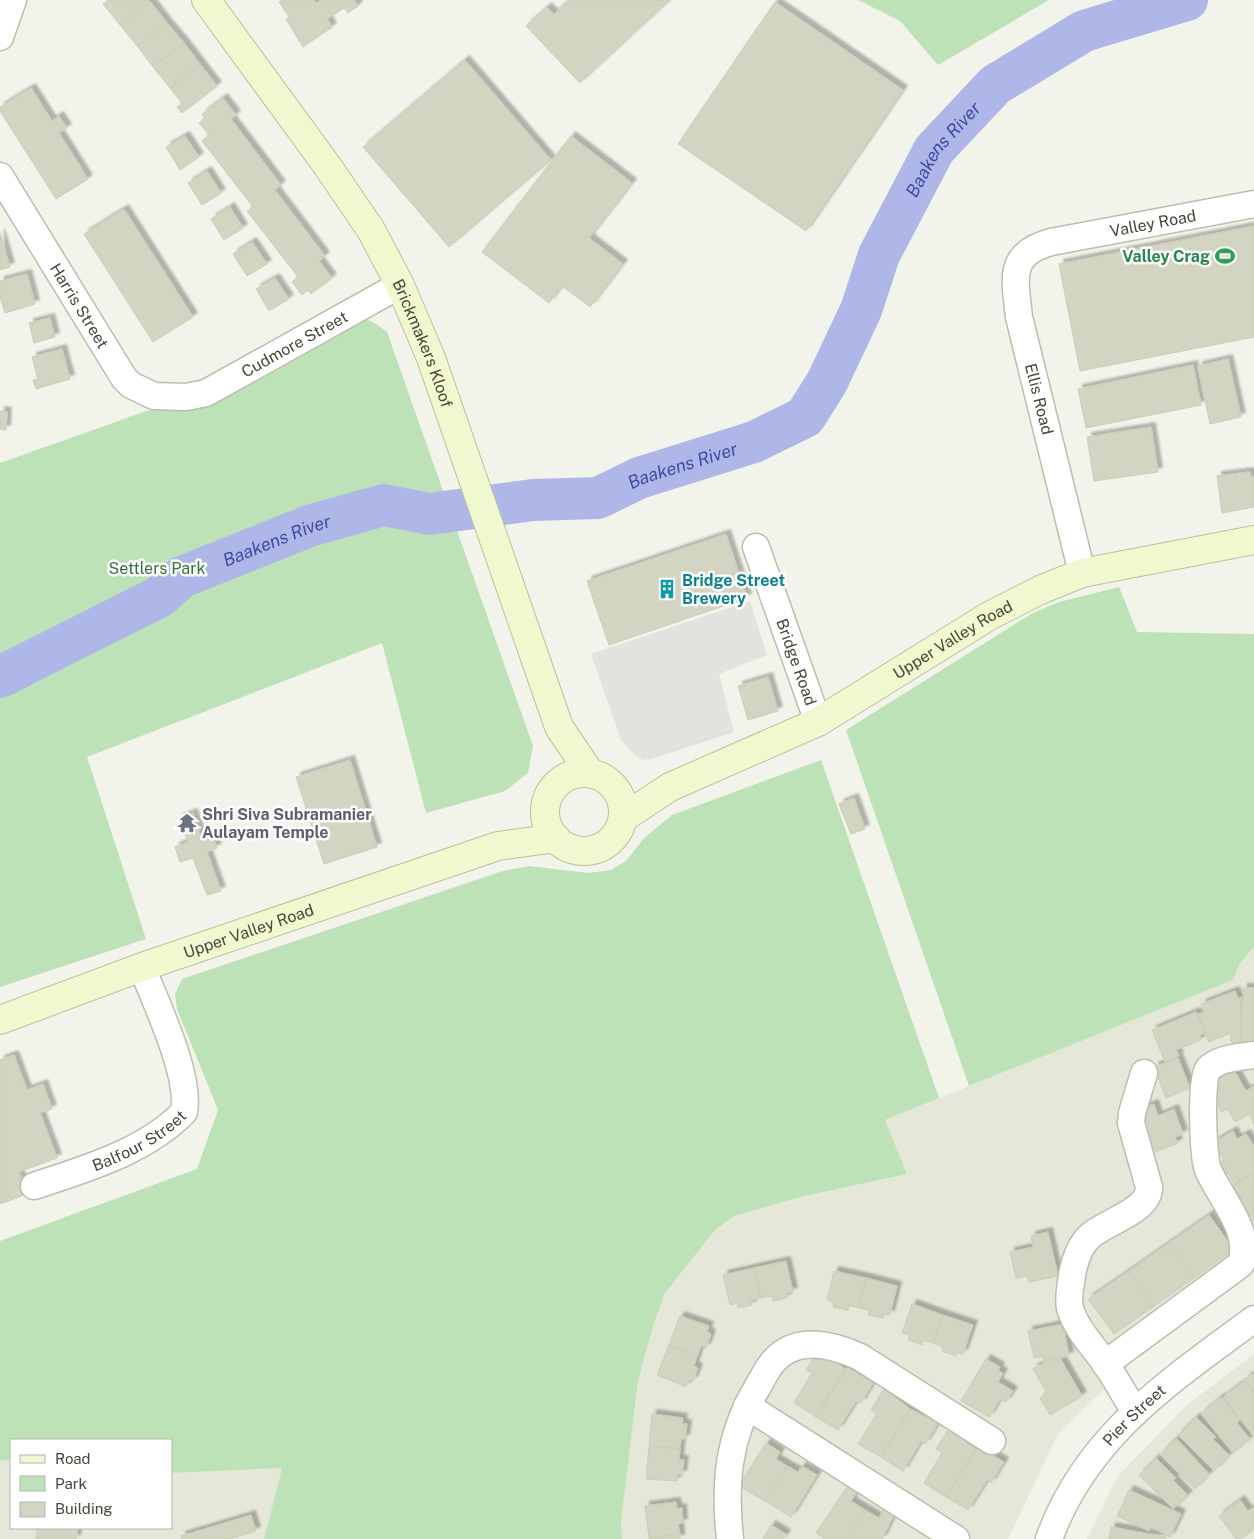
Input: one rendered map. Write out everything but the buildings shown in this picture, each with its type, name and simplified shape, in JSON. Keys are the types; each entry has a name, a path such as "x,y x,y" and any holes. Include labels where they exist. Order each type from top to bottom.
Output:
{"street":[{"path":"0,37 13,0"},
{"name":"Brickmakers Kloof","path":"206,0 326,164 371,230 400,285 431,358 559,727 590,774"},
{"name":"Harris Street","path":"0,176 124,378 131,385 154,396 186,397"},
{"name":"Valley Road","path":"1051,242 1254,204"},
{"name":"Ellis Road","path":"1051,242 1035,246 1019,260 1014,278 1019,317 1082,574"},
{"name":"Cudmore Street","path":"186,397 220,387 400,285"},
{"name":"Upper Valley Road","path":"623,818 670,787 818,722 989,616 1040,590 1082,574 1254,540"},
{"name":"Bridge Road","path":"756,547 818,722"},
{"name":"Brickmakers Kloof","path":"557,784 559,727"},
{"path":"590,774 600,776 615,788 622,802 623,818 619,829 612,839 602,846 590,850 577,850 566,846 551,826 546,803 557,784 569,776 590,774"},
{"name":"Upper Valley Road","path":"615,788 670,787"},
{"name":"Upper Valley Road","path":"0,1020 142,967 498,846 551,826"},
{"name":"Balfour Street","path":"34,1186 113,1158 163,1130 184,1112 185,1091 179,1065 142,967"},
{"path":"1106,1364 1241,1264 1244,1255 1243,1238 1207,1169 1204,1149 1202,1082 1206,1070 1219,1062 1254,1055"},
{"path":"1135,1412 1106,1364 1083,1333 1070,1308 1071,1284 1076,1259 1090,1236 1139,1206 1148,1197 1149,1187 1131,1123 1132,1113 1144,1073"},
{"name":"Pier Street","path":"1049,1539 1058,1512 1078,1478 1117,1428 1182,1372 1254,1319"},
{"path":"730,1539 726,1505 731,1450 747,1406 772,1362 784,1352 799,1345 820,1344 841,1348 860,1357 992,1441"},
{"path":"747,1406 956,1539"}],"shaded area":[{"path":"750,601 767,655 719,674 734,732 652,759 643,760 633,753 621,740 591,654"},
{"path":"1254,947 1254,1268 1157,1338 1058,1434 1008,1539 622,1539 621,1522 638,1381 654,1323 664,1293 714,1231 734,1216 800,1197 907,1174 885,1120 1233,980 1240,963"},
{"path":"1254,1354 1254,1539 1087,1539 1117,1477 1188,1404"},
{"path":"0,1460 10,1461 10,1529 172,1529 172,1473 282,1468 264,1539 0,1539"}],"green space":[{"path":"858,0 1049,0 938,65 900,21"},
{"name":"Settlers Park","path":"352,312 387,332 533,746 528,773 505,791 426,813 382,643 87,757 146,939 0,987 0,463 186,397"},
{"path":"1119,587 1137,632 1254,634 1254,947 1240,963 1233,980 969,1086 846,730 1031,614 1059,602"},
{"path":"821,760 939,1098 885,1120 907,1174 800,1197 734,1216 714,1231 665,1293 654,1323 638,1381 621,1522 622,1539 264,1539 282,1468 172,1473 172,1439 10,1439 10,1461 0,1460 0,1241 197,1169 218,1110 177,1009 175,994 182,979 503,871 529,866 588,873 611,870 626,861 644,838 672,815"}],"waterway":[{"name":"Baakens River","path":"0,677 159,597 182,577 312,525 384,505 429,514 533,500 598,498 639,478 754,442 805,417 827,382 861,310 879,255 934,150 995,85 1084,31 1187,0"}],"place":[{"name":"Valley Crag","path":"1225,256"},
{"name":"Bridge Street Brewery","path":"667,589"},
{"name":"Shri Siva Subramanier Aulayam Temple","path":"187,823"}]}
